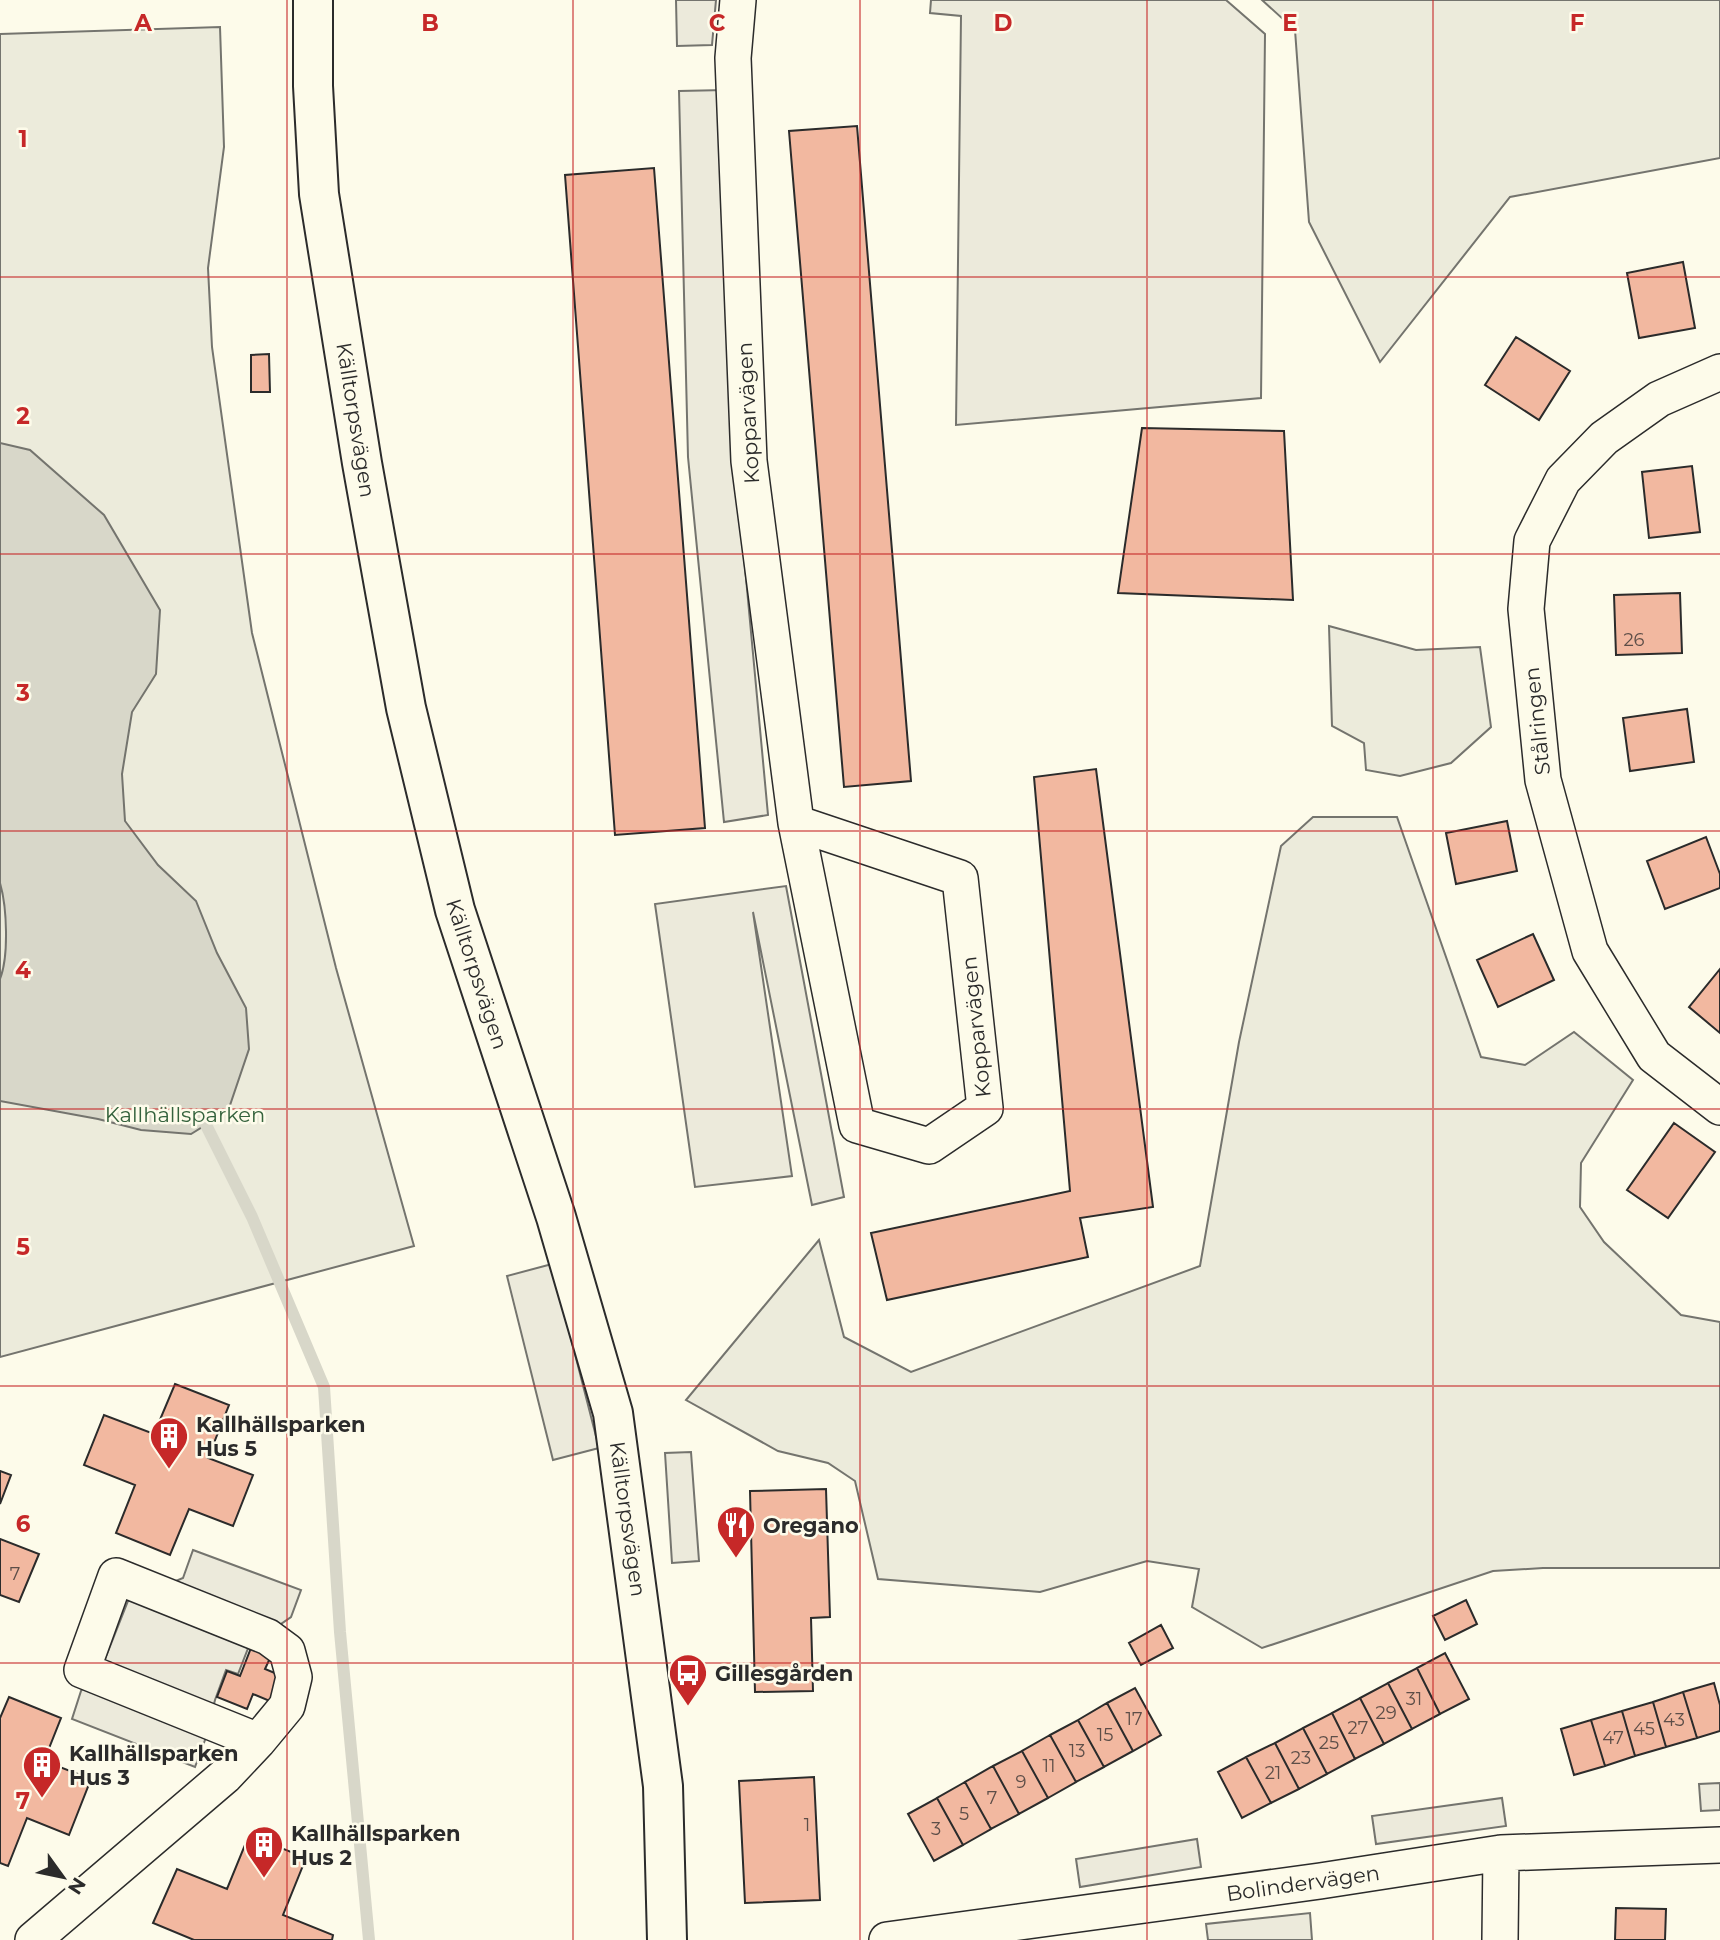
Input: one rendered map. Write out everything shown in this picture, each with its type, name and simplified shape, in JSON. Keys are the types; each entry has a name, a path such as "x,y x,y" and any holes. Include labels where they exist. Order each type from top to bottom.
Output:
{"street":[{"name":"Källtorpsvägen","path":"313,0 313,86 319,194 362,463 406,708 455,909 556,1217 613,1413 663,1786 667,1940"},
{"name":"Kopparvägen","path":"738,0 733,58 749,461 796,823 857,1125 929,1146 985,1108 960,878 796,823"},
{"name":"Stålringen","path":"1720,372 1659,399 1604,438 1563,480 1532,541 1526,609 1543,780 1590,951 1654,1056 1720,1107"},
{"path":"33,1940 225,1776 258,1741 287,1706 294,1677 287,1651 268,1637 116,1576 82,1670 258,1741"},
{"name":"Bolindervägen","path":"887,1940 1320,1881 1501,1853 1720,1845"},
{"path":"1500,1940 1501,1853"}],"green space":[{"path":"1262,0 1720,0 1720,158 1510,197 1380,362 1309,222 1295,30"},
{"name":"Kallhällsparken","path":"220,27 224,147 208,268 212,347 252,633 336,968 414,1246 0,1357 0,34"},
{"path":"1329,626 1416,650 1480,647 1491,727 1451,763 1400,776 1366,770 1364,743 1332,726"},
{"path":"1313,817 1397,817 1481,1057 1525,1065 1574,1032 1633,1080 1581,1163 1580,1207 1604,1242 1681,1315 1720,1322 1720,1568 1543,1568 1493,1571 1262,1648 1192,1607 1199,1569 1147,1561 1040,1592 878,1579 855,1481 828,1463 778,1451 686,1400 819,1240 844,1337 911,1372 1200,1266 1239,1042 1281,846"}],"shaded area":[{"path":"676,0 716,0 712,45 677,46"},
{"path":"931,0 1226,0 1265,34 1261,398 956,425 961,16 930,13"},
{"path":"725,90 734,449 768,815 724,822 688,457 679,91"},
{"path":"0,443 30,450 104,515 160,610 156,674 132,712 122,774 125,821 158,865 196,901 217,953 246,1008 249,1049 228,1111 191,1134 141,1130 98,1119 0,1101 0,979 5,958 6,931 0,883"},
{"path":"786,886 844,1197 812,1205 753,912 792,1176 695,1187 655,904"},
{"path":"552,1264 599,1448 553,1460 507,1276"},
{"path":"691,1452 699,1561 672,1563 665,1453"},
{"path":"193,1550 301,1590 291,1617 249,1646 238,1674 226,1670 195,1767 72,1719 81,1691 105,1659 128,1601 183,1578"},
{"path":"1720,1783 1720,1810 1701,1811 1699,1784"},
{"path":"1502,1798 1506,1826 1376,1844 1372,1816"},
{"path":"1197,1839 1201,1867 1080,1887 1076,1859"},
{"path":"1310,1913 1312,1940 1208,1940 1206,1924"}],"building":[{"path":"857,126 911,781 844,787 789,131"},
{"path":"654,168 705,828 615,835 565,175"},
{"path":"1683,262 1695,328 1639,338 1627,273"},
{"path":"1516,337 1570,371 1539,420 1485,385"},
{"path":"269,354 270,392 251,392 251,355"},
{"path":"1142,428 1284,431 1293,600 1118,593"},
{"path":"1692,466 1700,532 1649,538 1642,472"},
{"path":"1680,593 1682,653 1616,655 1614,595"},
{"path":"1687,709 1694,762 1630,771 1623,718"},
{"path":"1096,769 1153,1207 1080,1218 1088,1257 887,1300 871,1233 1070,1191 1034,777"},
{"path":"1507,821 1517,871 1456,884 1446,833"},
{"path":"1706,837 1720,874 1720,888 1665,909 1647,861"},
{"path":"1533,934 1554,980 1498,1007 1477,960"},
{"path":"1720,969 1720,1033 1689,1007"},
{"path":"1674,1123 1715,1152 1668,1218 1627,1190"},
{"name":"Kallhällsparken Hus 5","path":"175,1384 229,1405 208,1458 253,1475 233,1526 189,1509 170,1555 116,1533 135,1485 84,1465 104,1415 154,1434"},
{"path":"0,1471 11,1475 0,1504"},
{"path":"826,1489 830,1617 811,1618 813,1691 755,1692 750,1491"},
{"path":"0,1539 39,1554 19,1602 0,1595"},
{"path":"1466,1600 1477,1624 1445,1640 1433,1616"},
{"path":"1161,1625 1173,1648 1141,1665 1129,1643"},
{"path":"251,1648 271,1656 265,1669 282,1676 272,1702 253,1694 247,1709 217,1697 227,1671 240,1676"},
{"path":"1445,1653 1469,1699 1440,1714 1417,1668"},
{"path":"1417,1668 1440,1714 1412,1729 1388,1683"},
{"path":"1388,1683 1412,1729 1384,1744 1360,1698"},
{"path":"1714,1683 1720,1705 1720,1731 1697,1738 1683,1692"},
{"path":"1135,1688 1161,1735 1133,1751 1107,1703"},
{"path":"1683,1692 1697,1738 1666,1747 1653,1702"},
{"name":"Kallhällsparken Hus 3","path":"9,1697 61,1718 44,1761 91,1779 69,1835 27,1818 8,1866 0,1863 0,1718"},
{"path":"1360,1698 1384,1744 1355,1759 1332,1713"},
{"path":"1653,1702 1666,1747 1635,1756 1622,1711"},
{"path":"1107,1703 1133,1751 1104,1767 1078,1720"},
{"path":"1622,1711 1635,1756 1605,1766 1591,1720"},
{"path":"1332,1713 1355,1759 1327,1774 1303,1728"},
{"path":"1078,1720 1104,1767 1076,1782 1050,1735"},
{"path":"1591,1720 1605,1766 1574,1775 1561,1729"},
{"path":"1303,1728 1327,1774 1299,1789 1275,1743"},
{"path":"1050,1735 1076,1782 1048,1798 1022,1751"},
{"path":"1275,1743 1299,1789 1271,1803 1246,1757"},
{"path":"1022,1751 1048,1798 1019,1814 993,1766"},
{"path":"1246,1757 1271,1803 1242,1818 1218,1772"},
{"path":"993,1766 1019,1814 991,1829 965,1782"},
{"path":"814,1777 820,1900 745,1903 739,1781"},
{"path":"965,1782 991,1829 963,1845 937,1798"},
{"path":"937,1798 963,1845 934,1861 908,1814"},
{"name":"Kallhällsparken Hus 2","path":"249,1835 306,1858 283,1915 333,1935 332,1940 194,1940 153,1923 177,1869 227,1889"},
{"path":"1616,1908 1666,1909 1665,1940 1615,1940"}],"waterway":[{"path":"206,1125 252,1217 324,1387 340,1632 369,1940"}],"place":[{"name":"Kallhällsparken Hus 5","path":"169,1470"},
{"name":"Oregano","path":"736,1559"},
{"name":"Gillesgården","path":"688,1707"},
{"name":"Kallhällsparken Hus 3","path":"42,1799"},
{"name":"Kallhällsparken Hus 2","path":"264,1879"}]}
